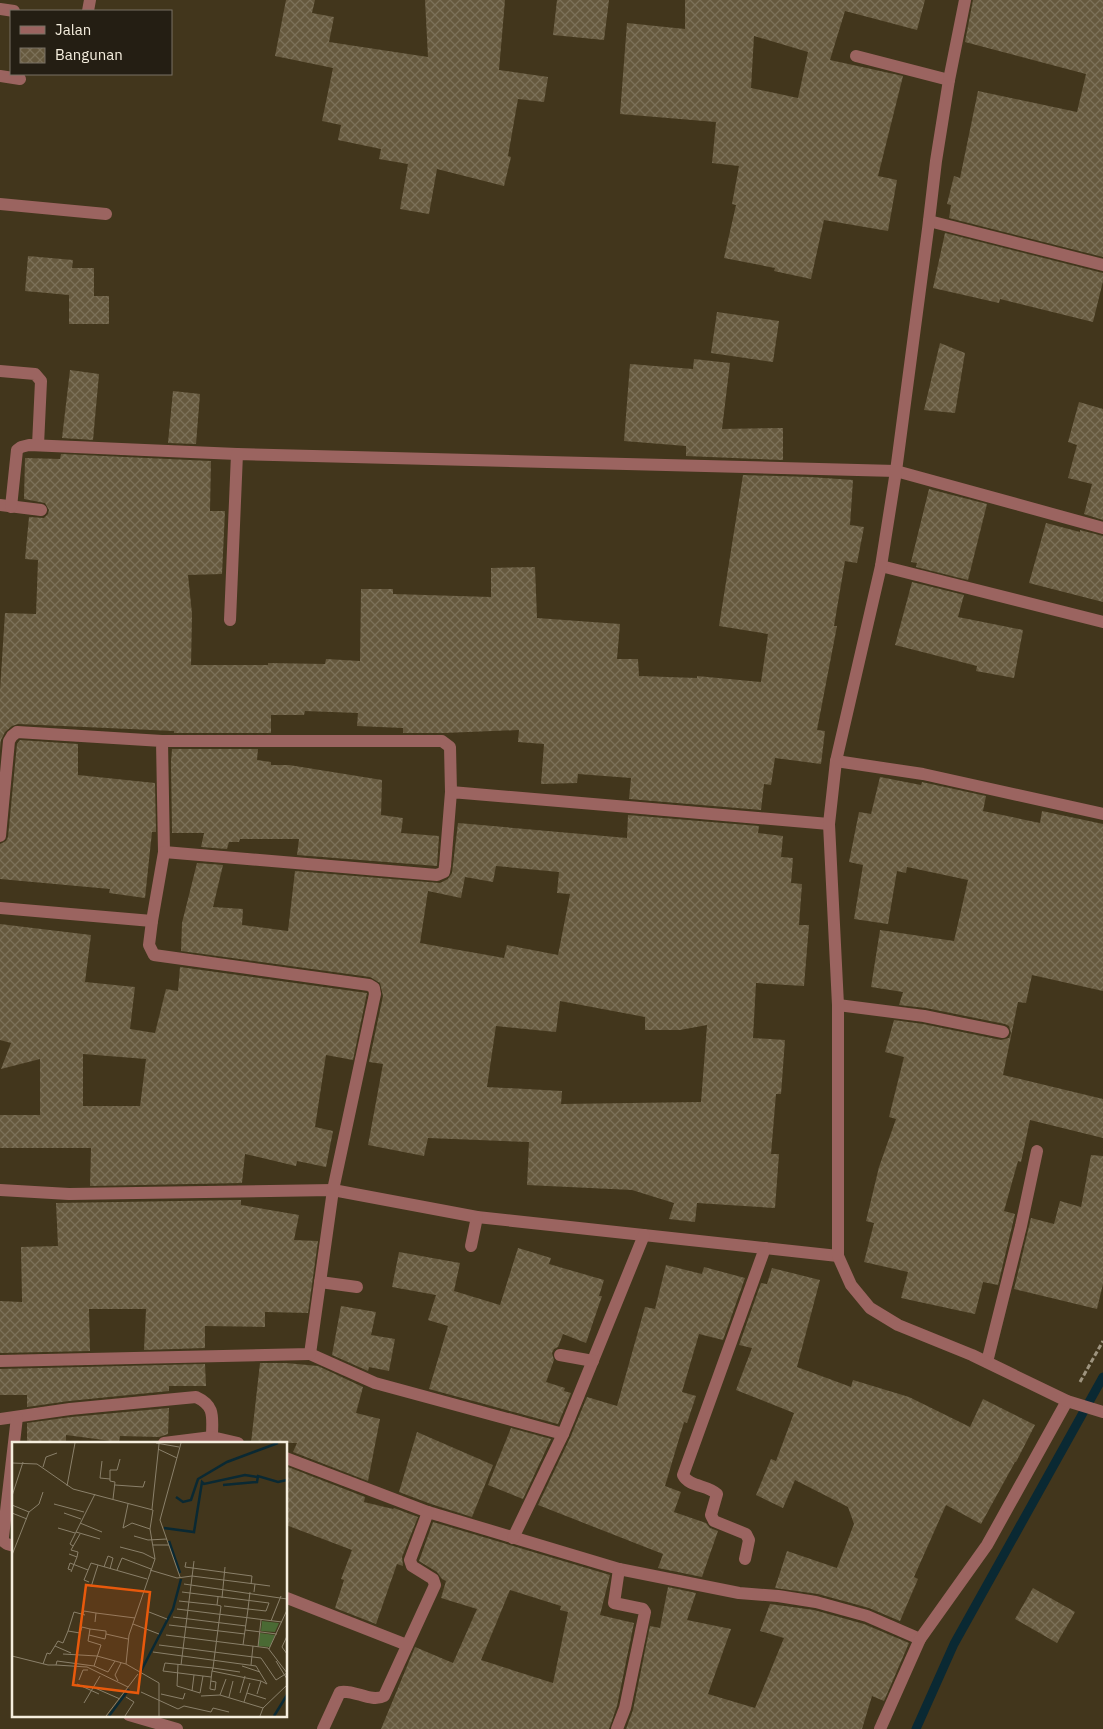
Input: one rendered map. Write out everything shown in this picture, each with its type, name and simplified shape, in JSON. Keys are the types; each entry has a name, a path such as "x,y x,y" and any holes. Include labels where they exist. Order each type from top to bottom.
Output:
{"street":[{"path":"965,0 948,80 896,471 881,566 836,761 829,824 838,1005 836,1195 838,1256 850,1285 870,1308 898,1325 987,1362 1067,1401 1103,1412"},
{"path":"856,56 948,80"},
{"path":"0,76 20,79"},
{"path":"0,204 106,214"},
{"path":"929,221 1103,264"},
{"path":"0,371 36,374 41,381 38,445"},
{"path":"41,510 6,506 17,450 29,445 237,454 896,471 1103,528"},
{"path":"230,620 237,454"},
{"path":"881,566 1103,622"},
{"path":"0,836 9,741 17,732 162,741 442,741 450,747 451,792 445,866 444,872 437,875 164,852"},
{"path":"162,741 164,852 149,945 154,955 369,985 374,988 375,994 368,1029 333,1190 310,1354"},
{"path":"836,761 923,774 1103,814"},
{"path":"451,792 829,824"},
{"path":"0,908 152,921"},
{"path":"838,1005 924,1016 1004,1032"},
{"path":"987,1362 1037,1151"},
{"path":"0,1190 69,1194 333,1190 477,1217 838,1256"},
{"path":"471,1246 477,1217"},
{"path":"513,1538 563,1434 644,1235"},
{"path":"745,1559 749,1540 746,1534 714,1521 711,1516 717,1494 712,1490 687,1480 683,1475 765,1248"},
{"path":"320,1282 357,1287"},
{"path":"0,1361 310,1354 375,1383 563,1434"},
{"path":"560,1355 593,1360"},
{"path":"0,1419 70,1408 196,1397 205,1401 212,1410 212,1436"},
{"path":"880,1729 920,1639 987,1545 1067,1401"},
{"path":"13,1442 16,1417"},
{"path":"171,1442 212,1436 234,1442"},
{"path":"12,1455 3,1541 12,1545"},
{"path":"288,1459 428,1512 619,1569 739,1593 778,1596 816,1602 867,1616 920,1639"},
{"path":"323,1729 340,1692 378,1698 384,1696 435,1585 433,1579 412,1566 410,1560 428,1512"},
{"path":"618,1729 627,1699 645,1612 644,1609 614,1603 619,1569"},
{"path":"288,1598 407,1645"},
{"path":"132,1716 177,1729"}],"path":[{"path":"1067,1401 1075,1391 1103,1341"}],"building":[{"path":"286,0 315,0 312,13 334,17 329,42 428,57 425,0 505,0 499,70 548,77 544,102 518,99 508,156 511,157 504,186 437,169 429,214 400,209 408,164 379,159 381,149 338,140 341,125 322,121 333,68 275,56"},
{"path":"557,0 609,0 604,40 553,35"},
{"path":"685,0 925,0 917,30 845,11 830,60 903,76 878,176 897,180 888,231 824,220 811,279 774,271 775,268 724,258 736,205 732,204 739,166 712,163 716,122 620,114 627,23 685,29","holes":["754,36 808,52 798,98 751,88"]},
{"path":"973,0 1103,0 1103,257 949,218 951,205 947,204 954,176 960,178 978,91 1077,112 1086,74 965,42"},
{"path":"945,233 1103,273 1103,281 1093,322 1000,299 999,303 933,288"},
{"path":"28,256 73,260 72,268 94,268 94,296 109,296 109,324 69,324 69,295 25,291"},
{"path":"717,312 779,321 773,362 711,353"},
{"path":"940,343 965,353 955,413 924,410"},
{"path":"694,359 730,363 722,429 783,428 783,460 686,456 686,446 624,441 630,364 693,369"},
{"path":"70,370 99,374 93,440 62,438"},
{"path":"173,391 200,394 196,444 168,443"},
{"path":"1079,402 1103,409 1103,520 1084,514 1092,484 1068,478 1077,445 1068,442"},
{"path":"61,454 211,461 210,511 225,511 222,574 188,575 192,614 191,665 325,664 326,659 360,661 361,589 393,589 393,594 491,597 491,568 535,567 537,618 620,624 617,659 638,659 639,676 697,678 697,676 761,682 768,634 719,626 743,475 853,480 850,525 864,527 857,563 845,561 834,626 837,626 817,730 825,731 821,764 775,758 771,785 764,784 761,810 629,799 631,778 578,774 577,783 541,784 544,744 518,742 519,730 403,733 403,728 357,726 358,713 305,711 304,715 271,715 271,733 174,733 174,731 18,724 5,732 1,740 0,750 0,690 5,613 36,614 38,560 25,559 29,517 44,518 49,510 45,503 24,499 25,458 60,459"},
{"path":"929,489 987,504 968,580 916,567 917,563 911,562"},
{"path":"1046,523 1103,536 1103,602 1029,583"},
{"path":"912,582 964,595 958,617 1023,630 1014,678 976,671 977,666 895,645"},
{"path":"20,740 78,744 78,775 155,783 156,832 152,832 145,898 109,893 110,889 0,879 0,844 6,841 8,837 17,744"},
{"path":"172,749 258,749 257,760 271,762 271,765 289,765 382,780 381,815 403,818 401,833 439,836 437,866 297,855 299,839 240,839 239,842 229,842 227,849 201,847 204,833 172,833"},
{"path":"880,777 921,785 922,782 986,796 983,811 1040,823 1042,811 1103,824 1103,991 1032,975 1026,1003 1018,1002 1003,1075 1103,1099 1103,1138 1030,1120 1021,1162 1018,1161 1004,1211 1015,1214 998,1285 983,1282 975,1314 901,1298 908,1272 864,1262 874,1223 866,1221 879,1167 896,1119 889,1117 904,1057 885,1052 894,1020 1001,1040 1009,1038 1011,1033 1009,1026 1005,1024 926,1008 899,1005 903,992 871,987 880,930 954,941 968,880 907,867 906,873 897,871 888,924 854,919 863,865 849,862 859,812 871,814"},
{"path":"628,815 759,826 758,833 783,836 781,857 793,858 791,883 802,884 799,925 809,925 804,986 756,983 753,1038 785,1040 781,1094 776,1094 771,1154 779,1154 775,1208 697,1203 695,1222 669,1219 674,1203 632,1190 527,1185 529,1142 428,1138 424,1156 368,1145 383,1064 369,1062 383,996 380,983 370,977 181,951 182,923 197,863 223,865 213,907 243,909 242,925 288,931 295,871 440,883 448,879 452,873 458,823 627,838","holes":["496,866 559,872 557,893 570,894 558,955 507,945 504,958 420,943 428,891 461,898 465,877 493,882","560,1001 645,1017 645,1030 680,1030 707,1025 701,1102 561,1104 562,1091 487,1087 496,1026 556,1032"]},
{"path":"0,924 91,935 85,982 135,987 130,1029 155,1033 166,989 178,991 180,967 367,993 353,1060 326,1055 315,1127 333,1131 326,1167 297,1161 296,1166 245,1154 242,1183 90,1186 91,1148 0,1148 0,1115 40,1115 40,1059 1,1069 11,1043 0,1040","holes":["83,1054 146,1059 140,1106 83,1106"]},
{"path":"1091,1155 1103,1156 1103,1284 1097,1309 1014,1289 1031,1218 1054,1224 1060,1201 1081,1207"},
{"path":"241,1200 241,1205 299,1215 294,1240 318,1241 308,1313 265,1312 265,1327 205,1326 205,1348 144,1350 146,1309 89,1309 90,1351 0,1353 0,1301 22,1302 21,1247 58,1246 56,1203"},
{"path":"518,1248 551,1258 549,1264 604,1280 599,1296 602,1296 586,1343 563,1334 558,1347 552,1353 554,1360 546,1382 565,1388 564,1391 571,1393 558,1424 429,1389 448,1326 428,1320 436,1295 392,1287 399,1252 460,1263 454,1291 500,1305"},
{"path":"666,1265 702,1274 704,1267 745,1278 723,1340 699,1334 682,1392 696,1396 687,1423 684,1422 665,1486 681,1492 674,1512 706,1523 710,1528 718,1531 702,1577 658,1568 663,1554 538,1505 587,1397 617,1406 645,1307 655,1309"},
{"path":"772,1268 820,1280 797,1367 851,1387 853,1380 909,1397 970,1427 983,1399 1035,1425 981,1524 946,1505 914,1577 918,1579 900,1621 869,1608 818,1594 775,1588 787,1551 837,1568 854,1524 848,1507 795,1480 783,1508 756,1495 771,1459 776,1461 794,1413 736,1390 752,1348 739,1345 761,1283 767,1284"},
{"path":"341,1306 376,1312 371,1335 395,1339 389,1371 369,1367 368,1371 332,1355"},
{"path":"260,1363 318,1366 363,1387 356,1413 380,1419 368,1481 293,1452 297,1443 251,1442"},
{"path":"205,1364 206,1386 169,1386 169,1391 27,1407 27,1395 0,1395 0,1369"},
{"path":"169,1408 168,1434 159,1437 120,1436 119,1442 66,1435 66,1442 27,1442 27,1423"},
{"path":"511,1428 551,1439 523,1499 488,1485"},
{"path":"417,1432 493,1465 472,1517 399,1492"},
{"path":"288,1467 365,1497 364,1502 394,1508 418,1517 402,1557 403,1566 397,1564 376,1624 335,1608 344,1580 341,1579 352,1550 288,1526"},
{"path":"433,1522 610,1575 600,1615 634,1623 617,1706 609,1729 381,1729 415,1647 453,1663 477,1609 441,1598 446,1581 437,1572 419,1561","holes":["510,1590 561,1606 560,1610 568,1612 553,1683 481,1660"]},
{"path":"668,1587 696,1593 687,1620 731,1629 708,1694 755,1708 784,1638 760,1631 770,1604 814,1610 864,1624 909,1643 884,1701 872,1696 862,1729 626,1729 633,1710 650,1626 660,1628"},
{"path":"1033,1588 1075,1612 1057,1643 1015,1619"}],"waterway":[{"path":"916,1729 954,1644 1103,1377"}]}
